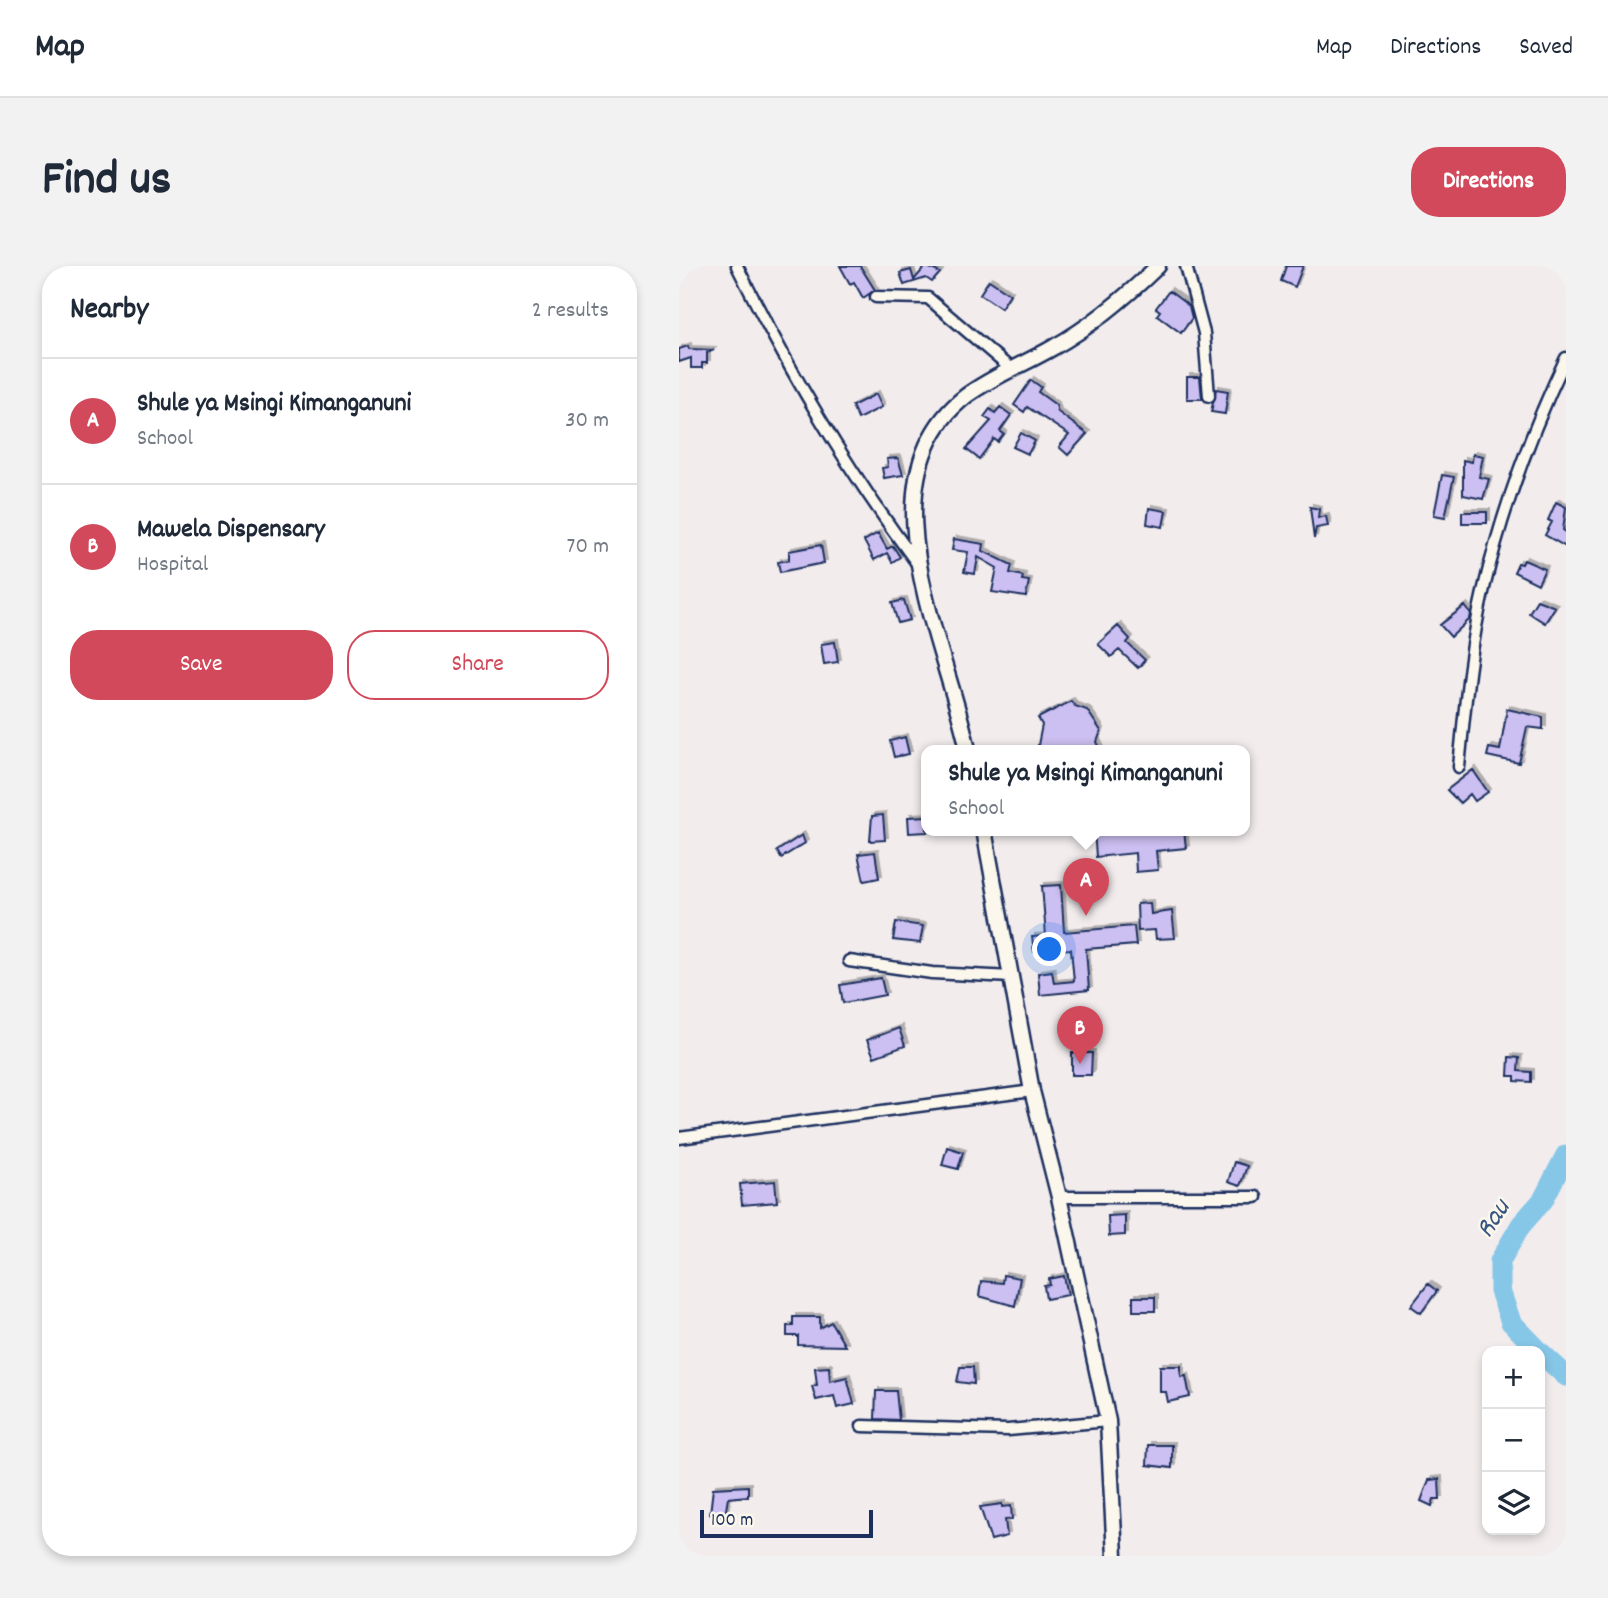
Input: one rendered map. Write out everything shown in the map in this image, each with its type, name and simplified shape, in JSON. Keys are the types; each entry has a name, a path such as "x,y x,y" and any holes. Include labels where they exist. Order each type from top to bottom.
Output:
{"street":[{"path":"737,266 790,370 841,457 916,562"},
{"path":"967,745 960,710 916,562 914,505 919,467 928,443 945,419 966,397 1079,332 1159,266"},
{"path":"1186,266 1204,333 1209,396"},
{"path":"876,297 928,298 1011,369"},
{"path":"1459,767 1471,654 1484,589 1510,495 1538,417 1566,358"},
{"path":"985,836 1032,1091 1059,1197 1108,1420 1115,1556"},
{"path":"849,961 932,972 1012,977"},
{"path":"679,1138 1032,1091"},
{"path":"1059,1197 1256,1197"},
{"path":"862,1426 1009,1430 1108,1420"}],"building":[{"path":"840,266 860,266 875,290 863,298 854,282 850,284"},
{"path":"926,266 940,273 932,282 926,278 904,285 900,273 911,270 914,280"},
{"path":"1286,266 1303,266 1295,287 1281,281"},
{"path":"989,280 1010,294 1001,308 980,294"},
{"path":"1169,291 1189,306 1192,318 1181,333 1157,315 1160,311 1156,308"},
{"path":"688,346 689,349 714,350 707,353 707,363 702,363 702,368 691,368 691,358 679,362 679,349"},
{"path":"1187,377 1200,377 1202,399 1187,399"},
{"path":"1031,380 1041,387 1038,392 1056,405 1058,412 1087,434 1068,455 1059,447 1069,435 1027,407 1024,412 1014,405"},
{"path":"1216,389 1228,391 1225,414 1211,412"},
{"path":"876,394 882,407 858,419 852,406"},
{"path":"1000,407 1011,415 1000,431 1004,434 998,442 994,439 979,459 966,449 991,421 984,417 990,409 995,413"},
{"path":"1021,433 1035,441 1028,454 1013,447"},
{"path":"1473,454 1483,456 1479,477 1489,479 1483,499 1463,495 1463,460 1472,462"},
{"path":"898,458 903,475 884,478 882,468 888,467 887,459"},
{"path":"1442,475 1454,477 1445,517 1434,515"},
{"path":"1556,502 1566,507 1563,530 1566,532 1566,547 1545,535 1552,522 1548,520"},
{"path":"1310,507 1319,509 1318,518 1326,516 1328,526 1316,528 1314,539"},
{"path":"1149,508 1166,511 1163,527 1147,524"},
{"path":"1462,512 1487,512 1487,523 1462,523"},
{"path":"878,533 887,549 893,546 900,557 892,562 887,553 874,560 864,541"},
{"path":"954,539 984,544 983,551 1012,565 1010,573 1023,576 1022,580 1029,581 1026,597 992,592 997,568 978,557 975,574 964,572 968,552 952,550"},
{"path":"821,545 824,563 780,572 778,562 789,560 789,551"},
{"path":"1524,560 1545,569 1538,584 1514,572 1518,563 1522,564"},
{"path":"904,600 910,620 898,623 892,603"},
{"path":"1537,600 1555,607 1545,623 1529,613"},
{"path":"1465,606 1471,614 1470,619 1451,637 1440,625"},
{"path":"1118,626 1130,639 1127,643 1145,660 1138,668 1119,650 1111,657 1098,644"},
{"path":"835,642 838,662 824,664 821,644"},
{"path":"1071,701 1075,706 1087,710 1101,731 1098,745 1038,745 1042,725 1038,718"},
{"path":"1507,709 1543,717 1543,729 1527,727 1519,763 1487,756 1489,748 1500,750"},
{"path":"905,737 909,754 894,757 890,741"},
{"path":"1473,770 1488,792 1475,801 1470,794 1460,803 1447,790"},
{"path":"883,815 885,840 870,841 872,816"},
{"path":"921,816 921,832 909,833 908,817"},
{"path":"802,835 805,843 781,858 777,851"},
{"path":"1094,836 1185,836 1186,848 1156,851 1158,870 1136,872 1135,853 1096,857"},
{"path":"875,852 879,878 864,881 858,854"},
{"path":"1061,885 1064,932 1134,926 1136,945 1086,949 1089,990 1040,995 1038,973 1052,971 1054,983 1074,981 1071,949 1034,952 1032,937 1046,936 1042,886"},
{"path":"1150,903 1151,914 1172,911 1175,938 1156,939 1155,930 1138,931 1137,904"},
{"path":"896,922 923,926 920,943 893,940"},
{"path":"881,978 885,995 843,1003 840,985"},
{"path":"899,1028 905,1046 874,1057 867,1040"},
{"path":"1072,1053 1092,1053 1091,1075 1072,1075"},
{"path":"1509,1057 1519,1058 1518,1071 1531,1072 1531,1082 1515,1081 1515,1076 1508,1076"},
{"path":"947,1147 963,1152 958,1169 942,1165"},
{"path":"1234,1162 1247,1166 1240,1186 1228,1182"},
{"path":"775,1181 777,1202 742,1205 740,1184"},
{"path":"1125,1215 1125,1235 1109,1236 1108,1216"},
{"path":"1003,1275 1020,1278 1015,1306 979,1296 981,1281 1002,1283"},
{"path":"1064,1276 1068,1295 1046,1299 1044,1286 1050,1285 1049,1279"},
{"path":"1428,1284 1437,1291 1421,1313 1411,1306"},
{"path":"1133,1297 1155,1297 1155,1311 1133,1311"},
{"path":"793,1317 820,1317 820,1328 831,1322 845,1346 798,1345 798,1336 787,1336 787,1326 793,1326"},
{"path":"1160,1366 1181,1366 1181,1377 1186,1376 1190,1397 1168,1402 1166,1392 1160,1392"},
{"path":"829,1367 830,1381 847,1377 854,1404 837,1408 834,1396 816,1400 812,1386 817,1385 815,1368"},
{"path":"960,1367 973,1367 974,1384 957,1382"},
{"path":"876,1391 896,1391 899,1420 875,1419"},
{"path":"1148,1445 1172,1445 1172,1468 1147,1465"},
{"path":"1439,1479 1440,1499 1434,1499 1432,1506 1421,1501 1429,1480"},
{"path":"748,1486 748,1496 728,1498 725,1516 710,1514 713,1488"},
{"path":"1002,1504 1002,1507 1011,1506 1012,1519 1005,1520 1007,1536 991,1540 980,1507"}],"waterway":[{"name":"Rau","path":"1534,1346 1511,1322 1500,1291 1500,1261 1521,1225 1543,1200 1566,1155"},
{"name":"Rau","path":"1545,1357 1566,1376"}],"place":[{"name":"Shule ya Msingi Kimanganuni","path":"1086,916"},
{"name":"Mawela Dispensary","path":"1080,1064"}]}
